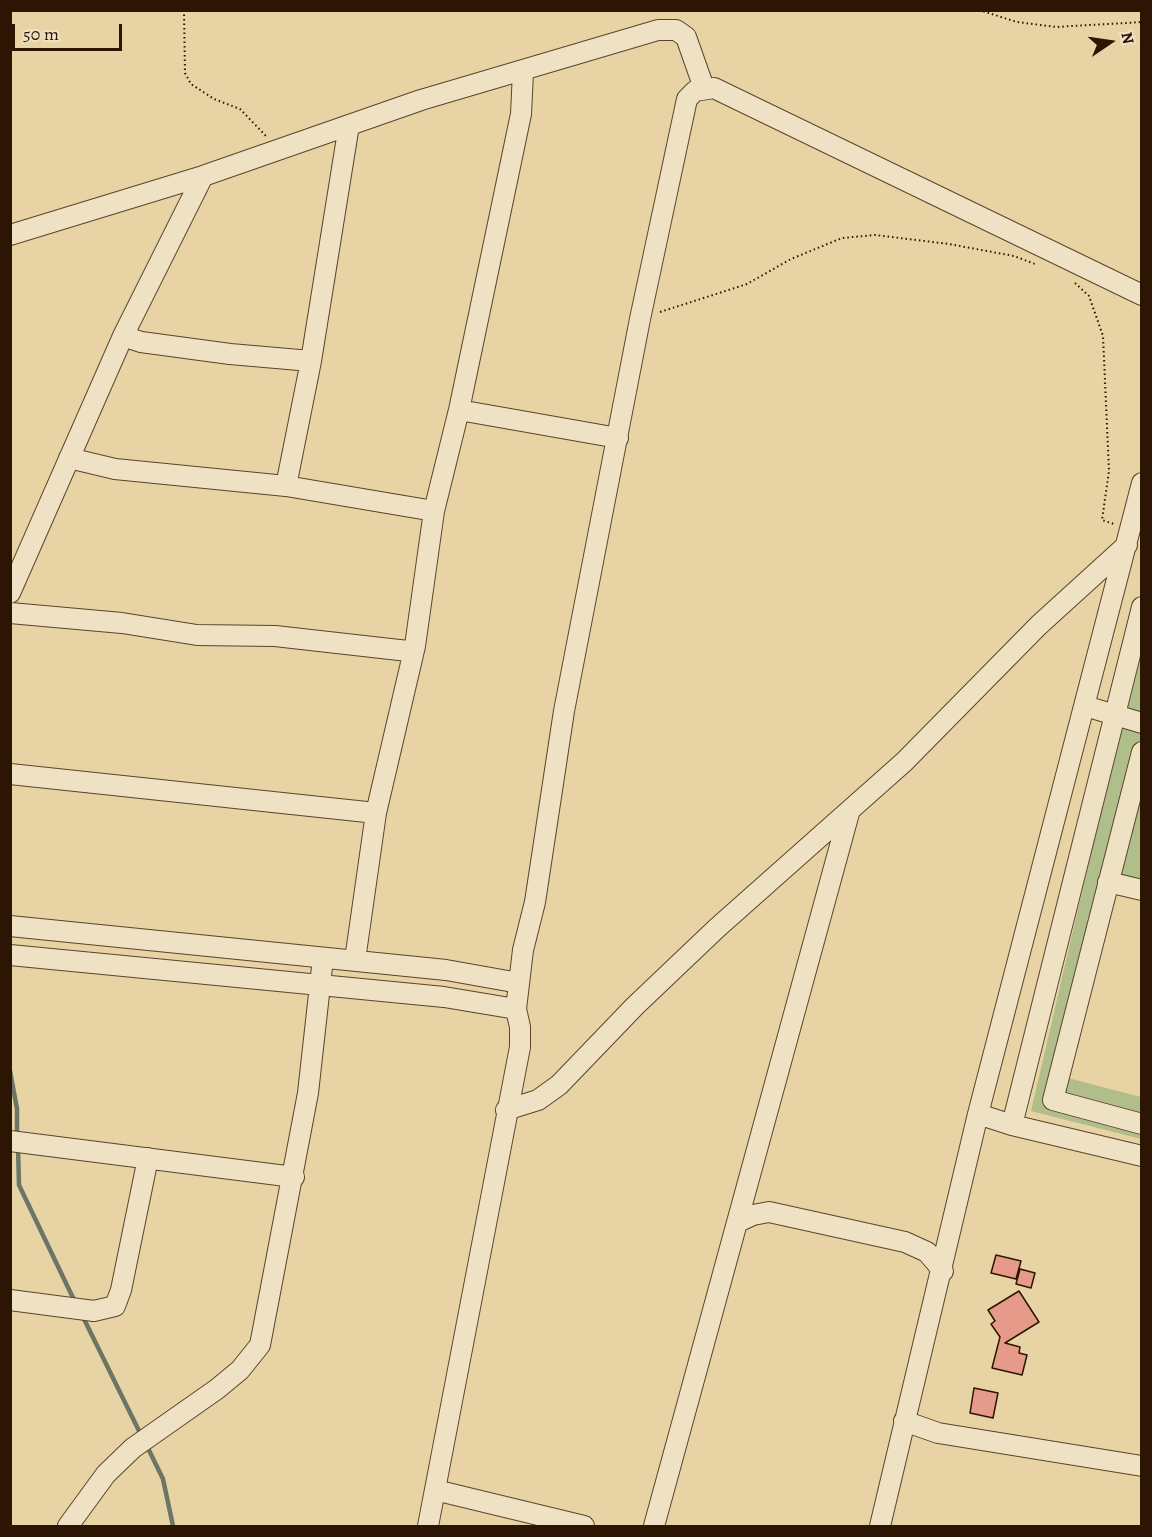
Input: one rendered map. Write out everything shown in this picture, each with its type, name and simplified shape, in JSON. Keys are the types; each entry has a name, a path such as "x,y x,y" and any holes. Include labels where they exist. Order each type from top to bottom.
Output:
{"street":[{"path":"10,236 279,151 421,100 523,72 658,30 676,30 686,37 704,88"},
{"path":"355,960 376,813 415,646 434,511 459,410 521,114 523,72"},
{"path":"428,1527 506,1110 520,1047 520,1027 516,1009 519,983 525,942 535,902 564,711 640,318 687,99 694,91 714,88 1142,295"},
{"path":"286,486 311,361 349,125"},
{"path":"10,593 123,336 203,176"},
{"path":"123,336 141,342 183,348 311,361"},
{"path":"459,410 618,438"},
{"path":"69,458 115,469 286,486 434,511"},
{"path":"880,1527 904,1421 943,1271 978,1114 1141,486"},
{"path":"506,1110 538,1100 559,1085 635,1006 717,928 904,762 1129,537"},
{"path":"1012,1125 1142,607"},
{"path":"10,613 112,621 197,635 275,636 408,651 415,646"},
{"path":"1085,706 1142,723"},
{"path":"1053,1100 1142,752"},
{"path":"10,774 376,813"},
{"path":"654,1527 849,813"},
{"path":"1108,882 1142,890"},
{"path":"10,926 456,971 519,983"},
{"path":"10,955 444,997 516,1009"},
{"path":"68,1527 106,1474 133,1448 195,1406 240,1370 260,1345 294,1177 308,1094 323,958"},
{"path":"1020,1094 1053,1100 1142,1124"},
{"path":"978,1114 1012,1125 1142,1156"},
{"path":"10,1142 294,1177"},
{"path":"10,1300 94,1311 116,1306 148,1158"},
{"path":"748,1183 756,1200 769,1212"},
{"path":"738,1222 753,1215 769,1212 917,1246 927,1252 943,1271"},
{"path":"904,1421 938,1433 1142,1466"},
{"path":"435,1490 584,1527"}],"path":[{"path":"184,10 186,73 191,84 214,99 240,109 279,151"},
{"path":"979,10 1017,22 1056,27 1142,22"},
{"path":"640,318 747,284 791,259 842,238 874,235 949,244 1014,256 1036,264"},
{"path":"1068,276 1089,296 1103,336 1109,471 1102,520 1129,537"}],"green space":[{"path":"1141,639 1141,890 1109,882 1060,1076 1141,1097 1141,1139 1031,1111"}],"building":[{"path":"996,1255 1021,1261 1016,1279 991,1273"},
{"path":"1020,1269 1035,1273 1031,1288 1016,1284"},
{"path":"1019,1291 1039,1322 1005,1343 1020,1347 1019,1353 1027,1355 1022,1375 992,1368 1000,1337 991,1324 995,1321 988,1310"},
{"path":"974,1388 998,1393 993,1418 970,1413"}],"waterway":[{"path":"10,1071 17,1109 17,1138"},
{"path":"18,1147 19,1185 75,1302"},
{"path":"82,1315 142,1437"},
{"path":"146,1444 163,1479 173,1526"}]}
